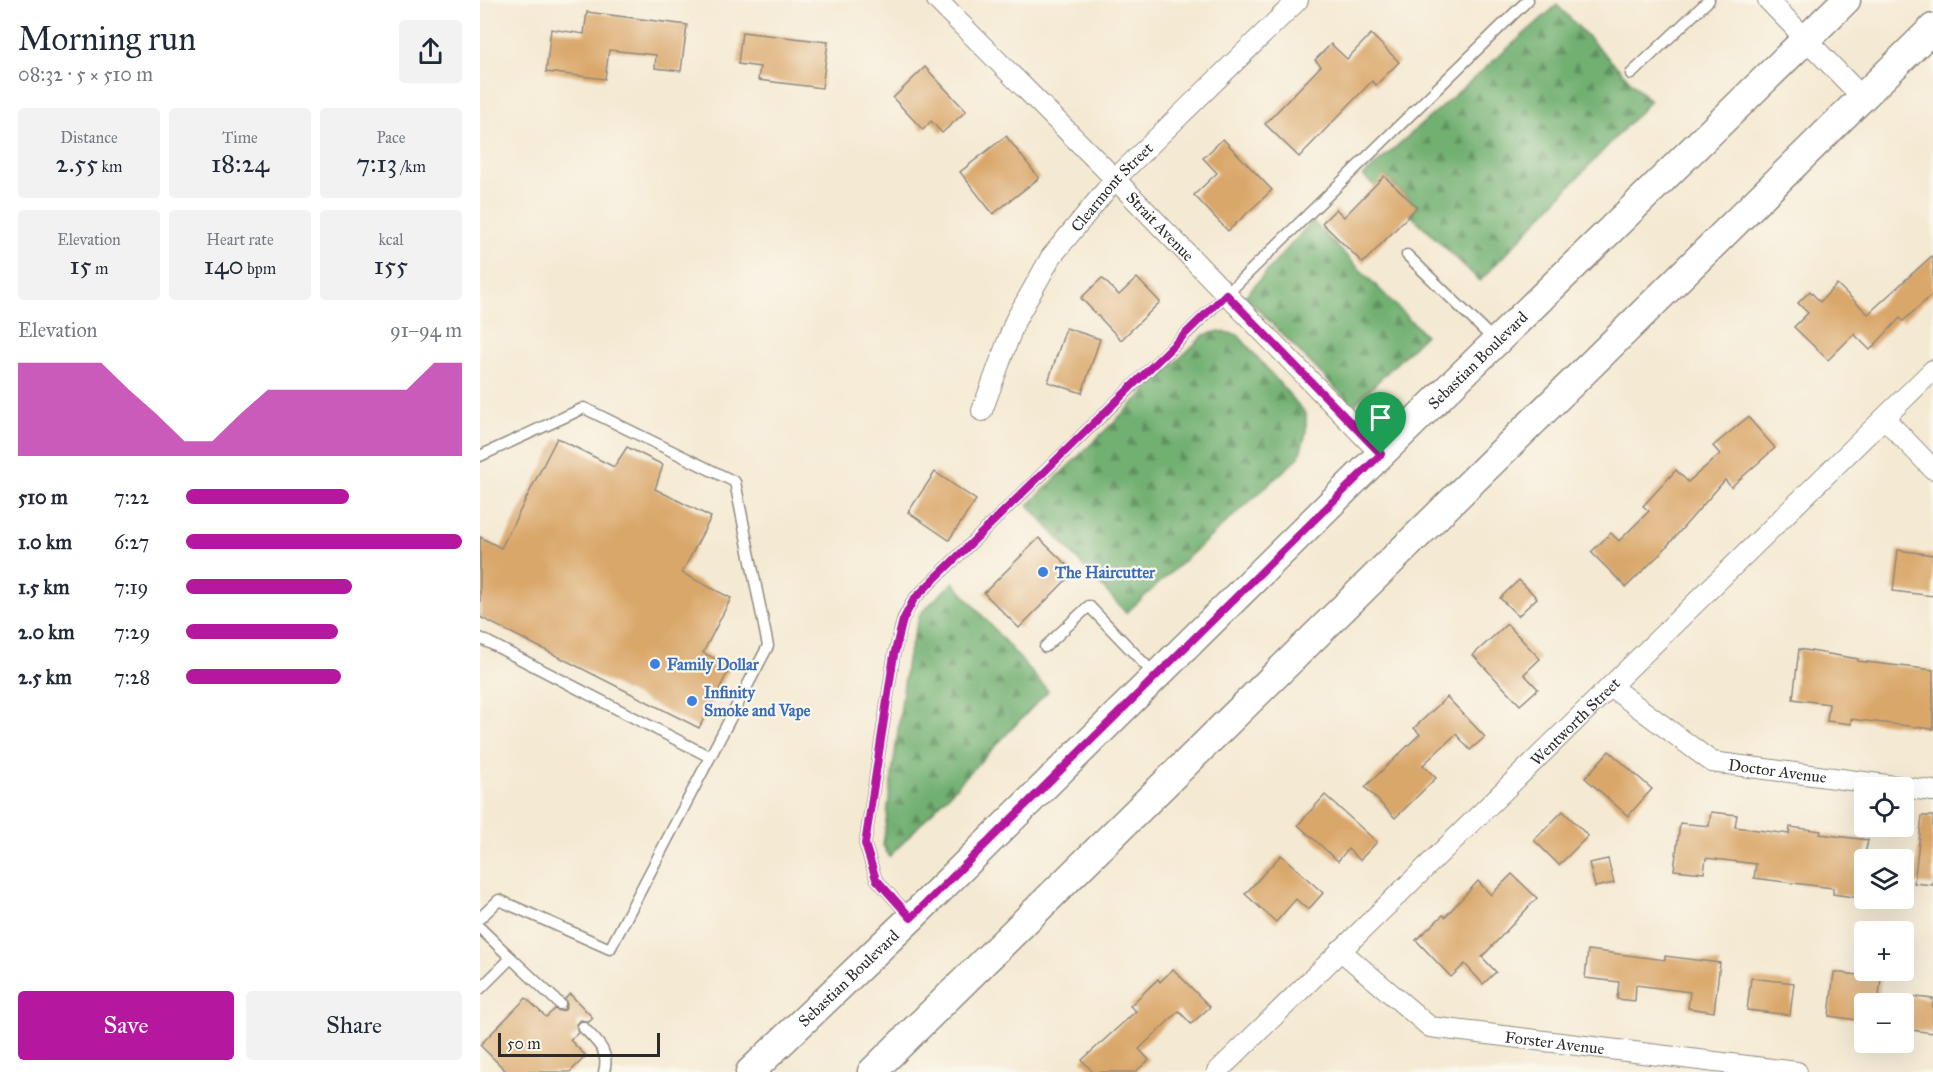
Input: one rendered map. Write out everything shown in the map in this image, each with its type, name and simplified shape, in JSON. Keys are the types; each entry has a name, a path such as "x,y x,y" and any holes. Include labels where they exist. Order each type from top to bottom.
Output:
{"main road":[{"name":"Sebastian Boulevard","path":"750,1072 911,918 1381,454 1846,0"},
{"path":"872,1072 1933,28"}],"street":[{"name":"Strait Avenue","path":"937,0 1115,179 1381,454"},
{"name":"Clearmont Street","path":"982,411 1015,321 1050,257 1115,179 1298,0"},
{"path":"1768,0 1862,97"},
{"name":"Wentworth Street","path":"1217,1072 1933,370"},
{"path":"1884,418 1933,469"},
{"name":"Doctor Avenue","path":"1611,687 1712,762 1933,791"},
{"name":"Forster Avenue","path":"1340,950 1430,1027 1797,1072"}],"lane":[{"path":"911,918 876,879 865,844 894,655 903,620 914,599 1528,0"},
{"path":"1631,74 1709,0"},
{"path":"1407,255 1496,342"},
{"path":"480,456 584,408 735,482 768,646 610,949 499,900 480,918"},
{"path":"1046,647 1089,606 1157,676"},
{"path":"480,638 710,757"},
{"path":"480,928 560,1004"},
{"path":"480,989 511,958"},
{"path":"583,1028 602,1048 607,1062 604,1072"}],"green space":[{"path":"1557,5 1650,101 1480,281 1410,214 1417,207 1385,176 1375,186 1363,176"},
{"path":"1312,221 1425,335 1353,406 1245,296"},
{"path":"1219,331 1238,335 1306,414 1306,433 1299,457 1126,613 1028,505 1204,335"},
{"path":"953,582 1048,691 889,857 883,845 907,660 920,614"}],"building":[{"path":"587,12 687,25 681,71 655,68 656,55 609,50 605,79 546,72 551,29 584,34"},
{"path":"742,32 828,42 822,88 758,80 760,67 738,64"},
{"path":"1371,34 1399,62 1376,85 1372,81 1299,157 1265,124 1321,66 1315,60 1331,44 1347,59"},
{"path":"925,67 966,111 942,133 931,121 923,130 893,98"},
{"path":"1006,136 1039,178 993,214 960,172"},
{"path":"1223,139 1272,190 1228,231 1194,195 1217,173 1203,158"},
{"path":"1384,176 1417,207 1363,263 1322,223 1336,209 1344,217"},
{"path":"1933,255 1933,294 1903,321 1900,318 1870,350 1854,334 1828,360 1794,327 1808,313 1798,303 1810,291 1820,302 1837,284 1868,314"},
{"path":"1102,278 1119,295 1137,278 1160,302 1121,340 1081,298"},
{"path":"1066,328 1100,339 1082,393 1048,382"},
{"path":"1748,417 1775,448 1731,487 1725,480 1660,554 1626,587 1591,552 1611,533 1619,541 1649,511 1643,506 1676,470 1688,482 1720,454 1713,446"},
{"path":"557,438 614,467 627,447 663,465 655,489 711,517 682,573 731,598 703,653 731,666 699,728 480,617 480,537 501,548"},
{"path":"935,472 976,500 949,540 908,512"},
{"path":"1039,538 1074,572 1019,628 984,593"},
{"path":"1898,550 1933,555 1933,596 1893,591"},
{"path":"1519,580 1537,598 1518,616 1500,598"},
{"path":"1507,624 1540,659 1524,674 1538,689 1520,705 1473,655"},
{"path":"1799,649 1858,659 1858,661 1933,670 1933,729 1851,719 1851,724 1827,721 1829,704 1793,699"},
{"path":"1447,697 1485,737 1470,750 1456,734 1423,765 1436,778 1395,818 1365,787 1420,734 1414,728"},
{"path":"1609,751 1652,789 1628,816 1585,778"},
{"path":"1325,795 1377,842 1360,860 1348,849 1338,861 1298,825"},
{"path":"1563,811 1588,836 1559,865 1534,840"},
{"path":"1711,812 1737,815 1735,827 1789,834 1790,827 1821,831 1820,834 1868,840 1866,849 1854,849 1854,897 1833,894 1833,888 1754,878 1756,864 1706,858 1704,873 1674,870 1680,823 1709,826"},
{"path":"1922,816 1933,816 1933,885 1914,883"},
{"path":"1281,855 1323,893 1308,910 1296,899 1276,922 1245,894"},
{"path":"1608,859 1614,883 1595,887 1589,863"},
{"path":"1512,874 1537,898 1482,957 1496,972 1483,984 1465,964 1451,977 1416,940 1443,915 1445,917 1478,881 1491,895"},
{"path":"1588,950 1665,960 1665,956 1720,963 1714,1012 1688,1008 1690,992 1636,985 1635,1001 1617,999 1619,982 1585,978"},
{"path":"1173,969 1210,1007 1191,1024 1179,1011 1139,1049 1149,1060 1135,1072 1093,1072 1082,1060 1136,1011 1130,1006 1158,979 1160,982"},
{"path":"1834,972 1854,975 1854,981 1881,981 1879,993 1854,993 1854,1020 1829,1016"},
{"path":"1751,978 1794,983 1790,1015 1747,1010"},
{"path":"570,994 593,1018 589,1022 581,1020 576,1024 578,1033 570,1040 586,1056 570,1072 507,1072 480,1045 526,998 546,1017 555,1009 565,1010 567,1005 565,999"},
{"path":"1914,997 1933,999 1933,1033 1914,1030"}],"place":[{"name":"The Haircutter","path":"1043,572"},
{"name":"Family Dollar","path":"655,664"},
{"name":"Infinity Smoke and Vape","path":"692,701"}],"route":[{"path":"1226,294 1381,454 911,918 876,879 865,844 894,655 903,620 914,599 1226,294"}]}
